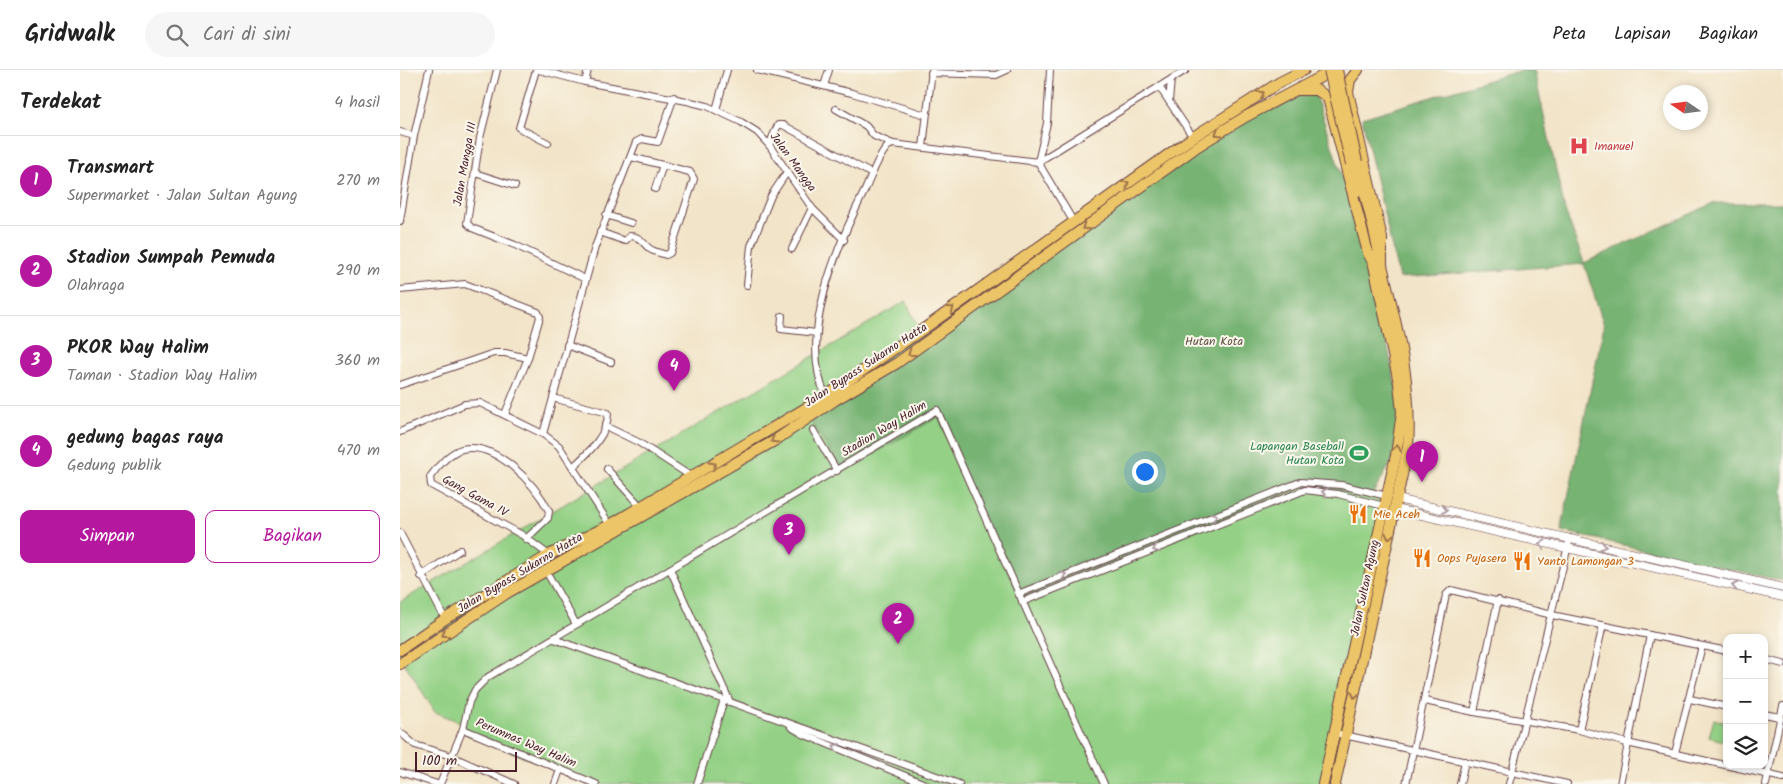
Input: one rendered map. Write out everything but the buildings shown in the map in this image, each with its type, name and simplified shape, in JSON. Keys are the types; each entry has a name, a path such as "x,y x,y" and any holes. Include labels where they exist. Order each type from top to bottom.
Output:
{"main road":[{"path":"1280,82 1295,70"},
{"name":"Jalan Bypass Sukarno Hatta","path":"400,650 445,619 549,555 610,524 692,478 826,396 925,328 1193,137 1280,82 1304,70"},
{"path":"1329,70 1354,163"},
{"path":"1335,70 1354,163"},
{"name":"Jalan Bypass Sukarno Hatta","path":"400,664 507,592 774,441 835,400 897,363 1198,146 1291,92 1335,70"},
{"path":"1348,92 1350,80 1358,70"},
{"path":"1333,80 1342,83 1348,92 1382,238 1378,263 1368,253 1328,98 1327,86 1333,80"},
{"path":"1291,92 1314,89 1328,98"},
{"name":"Jalan Sultan Agung","path":"1335,784 1391,502 1402,412 1394,350 1378,263 1354,163"},
{"path":"1101,201 1107,211"},
{"name":"Jalan Sultan Agung","path":"1323,784 1391,502"}],"street":[{"path":"400,221 414,136 429,70"},
{"name":"Jalan Mangga III","path":"497,70 480,138 467,218 469,226 585,279"},
{"path":"538,70 519,126 521,130 548,143"},
{"name":"Jalan Mangga","path":"538,70 552,71 585,82 674,97 716,110 757,132 769,145 812,208 844,240"},
{"path":"585,82 588,70"},
{"path":"716,110 727,70"},
{"path":"757,70 824,86 926,115"},
{"path":"824,86 829,70"},
{"path":"923,147 932,72 991,75 1007,70"},
{"path":"1050,70 1047,123 1038,162 1073,221"},
{"path":"836,109 862,123 874,136 893,144 1038,162 1160,88 1186,70"},
{"path":"1169,101 1171,80"},
{"path":"1160,88 1193,137"},
{"path":"543,434 585,279 606,214 639,140 658,142 674,97"},
{"path":"769,145 778,125 783,124 872,174"},
{"path":"400,132 414,136"},
{"path":"826,396 818,368 817,333 824,296 844,240 872,174 883,151 893,144"},
{"path":"600,232 625,241 634,236 645,242 650,249 668,255 694,179 690,172 631,157"},
{"path":"655,189 663,165"},
{"path":"747,285 751,246 771,196 787,172"},
{"path":"475,173 515,186"},
{"path":"792,249 812,208"},
{"path":"606,214 631,223"},
{"path":"400,290 464,284 538,312 540,317 528,358 505,414"},
{"path":"782,316 781,329 817,333"},
{"path":"567,344 611,362"},
{"path":"400,385 494,353 506,353 528,358"},
{"path":"553,398 607,411 609,416 595,445 573,467"},
{"path":"400,432 440,413 472,402 480,403 543,434 558,446 610,524"},
{"name":"Stadion Way Halim","path":"554,639 576,624 937,410 1104,784"},
{"path":"605,426 638,442 692,478"},
{"path":"813,430 837,470"},
{"name":"Gang Gama IV","path":"526,538 548,518 549,511 528,482 511,464 473,448 460,450 444,460 430,477 431,485 526,538 549,555"},
{"path":"607,469 641,507"},
{"path":"1018,594 1300,482 1341,485 1391,502 1567,550 1783,596"},
{"path":"1022,602 1305,490 1391,502 1570,538 1783,588"},
{"path":"400,533 445,619"},
{"path":"1509,784 1570,538"},
{"path":"421,576 460,550"},
{"path":"670,569 727,701 697,784"},
{"path":"546,571 576,624"},
{"path":"1406,784 1448,591 1457,590 1552,615 1723,650"},
{"path":"1474,712 1498,600"},
{"path":"1579,730 1603,624"},
{"path":"1620,784 1650,636"},
{"path":"554,639 959,784"},
{"name":"Perumnas Way Halim","path":"554,639 480,683 469,702 463,729 596,784"},
{"path":"1675,753 1702,646"},
{"path":"1768,661 1783,664"},
{"path":"1690,699 1723,706"},
{"path":"1425,701 1474,712 1579,730 1627,743 1783,778"},
{"path":"1766,784 1783,706"},
{"path":"1768,715 1780,717"},
{"path":"786,723 803,734 925,784"},
{"path":"400,772 438,784 463,729"},
{"path":"400,732 415,745 451,756 514,784"},
{"path":"1335,733 1567,784"},
{"path":"856,756 859,747"},
{"path":"890,770 894,760"},
{"path":"1460,784 1466,761"},
{"path":"555,784 560,770"}],"green space":[{"path":"1522,70 1534,70 1565,211 1584,263 1714,203 1783,203 1783,581 1561,531 1604,325 1584,264 1399,278 1362,118"},
{"name":"Hutan Kota","path":"1315,94 1371,265 1401,412 1396,455 1372,495 1303,486 1022,602 938,417 843,471 811,422 1235,122 1285,99"},
{"path":"906,301 1041,594 1303,486 1340,486 1386,497 1322,784 594,784 468,735 464,732 465,724 435,712 400,656 400,602"},
{"path":"1714,719 1723,722 1723,741 1709,737"}],"place":[{"name":"Imanuel","path":"1579,146"},
{"name":"gedung bagas raya","path":"674,391"},
{"name":"Lapangan Baseball Hutan Kota","path":"1359,453"},
{"name":"Transmart","path":"1422,482"},
{"name":"Mie Aceh","path":"1358,514"},
{"name":"PKOR Way Halim","path":"789,555"},
{"name":"Oops Pujasera","path":"1422,558"},
{"name":"Yanto Lamongan 3","path":"1522,561"},
{"name":"Stadion Sumpah Pemuda","path":"898,644"}]}
